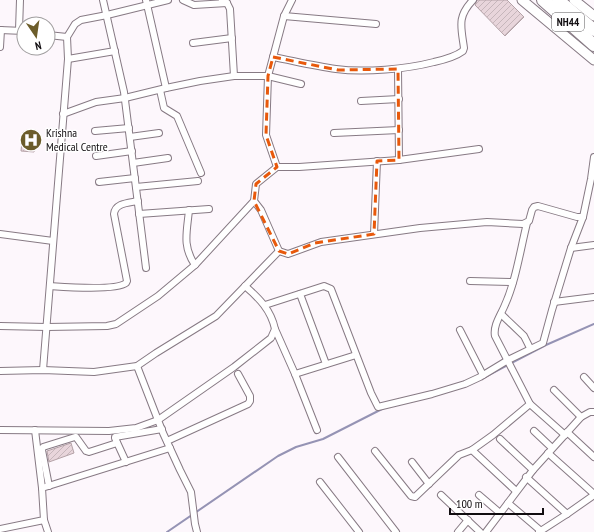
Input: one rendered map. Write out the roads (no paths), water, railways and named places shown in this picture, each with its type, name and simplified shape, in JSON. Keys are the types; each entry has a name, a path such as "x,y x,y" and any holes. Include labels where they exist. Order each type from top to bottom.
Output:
{"highway":[{"name":"NH44","path":"542,0 594,45"},
{"name":"NH44","path":"558,0 594,30"}],"street":[{"path":"20,0 21,16"},
{"path":"103,0 125,98 146,268"},
{"path":"43,370 68,59 66,37 75,24 81,20 107,15 147,2 168,0"},
{"path":"183,0 194,5 224,2 230,9 234,76"},
{"path":"277,167 266,135 268,76 284,16 292,0"},
{"path":"272,57 338,70 398,69 423,65 445,59 463,51 461,20 466,7 473,0"},
{"path":"536,12 542,0"},
{"path":"574,0 594,16"},
{"path":"147,2 163,89 164,108 177,116 201,173"},
{"path":"527,2 536,12 594,60"},
{"path":"284,16 376,24"},
{"path":"0,47 0,30 16,31"},
{"path":"56,36 66,37"},
{"path":"193,43 232,38"},
{"path":"68,59 115,51"},
{"path":"398,69 400,130 399,160"},
{"path":"63,114 96,102 125,98 200,80 234,76 268,76 301,84"},
{"path":"361,101 399,99"},
{"path":"95,130 129,128"},
{"path":"334,133 400,130"},
{"path":"130,137 159,133"},
{"path":"0,326 107,326 116,324 158,296 194,265 254,201 256,184 277,167 377,162 479,150"},
{"path":"96,156 132,151"},
{"path":"265,305 324,286 331,289 371,393 378,407 432,394 465,384 484,375 530,348 543,343 554,302 583,217 594,157"},
{"path":"133,163 168,158"},
{"path":"374,234 377,162"},
{"path":"99,182 135,178"},
{"path":"136,187 198,181"},
{"path":"50,286 89,288 117,287 126,283 127,281 114,214 117,206 138,201"},
{"path":"254,201 261,210 279,251 288,254 315,243 374,234 487,222 527,223"},
{"path":"583,217 577,217 538,206 534,207 529,222 527,223 510,295 494,331 495,336 530,404 594,457"},
{"path":"139,214 209,209"},
{"path":"189,210 186,241 187,250 194,265"},
{"path":"0,234 53,241"},
{"path":"572,248 594,245"},
{"path":"0,371 43,370 94,372 137,366 216,316 279,251"},
{"path":"470,281 513,282"},
{"path":"246,286 258,296 265,305 317,430"},
{"path":"300,294 326,364"},
{"path":"554,302 594,297"},
{"path":"501,314 521,332 530,348"},
{"path":"0,430 116,431 136,428 158,420 234,368 271,338 275,329"},
{"path":"460,330 484,375"},
{"path":"295,374 356,355"},
{"path":"137,366 158,420 191,492 197,532"},
{"path":"167,441 248,404 250,401 250,396 238,374"},
{"path":"584,377 594,388"},
{"path":"554,390 581,417"},
{"path":"374,451 411,496 415,497 459,455 472,450 493,435 530,404"},
{"path":"496,532 488,530 526,477 581,417 590,412 594,412"},
{"path":"126,462 115,438 116,436 162,429"},
{"path":"35,430 44,520 48,532"},
{"path":"508,503 540,532 568,514 594,494 550,451 534,431"},
{"path":"49,486 42,450 43,447 75,436 89,452 117,443"},
{"path":"500,439 533,470"},
{"path":"42,488 170,448"},
{"path":"472,450 516,491"},
{"path":"338,457 396,532"},
{"path":"412,462 429,484"},
{"path":"526,477 568,514"},
{"path":"320,482 359,532"},
{"path":"441,495 480,532"},
{"path":"479,495 500,513"},
{"path":"0,529 44,520"},
{"path":"458,532 468,520"}],"waterway":[{"path":"485,377 546,345 594,324"},
{"path":"167,532 278,456 296,447 323,439 384,408"}],"place":[{"name":"Krishna Medical Centre","path":"31,140"}]}
